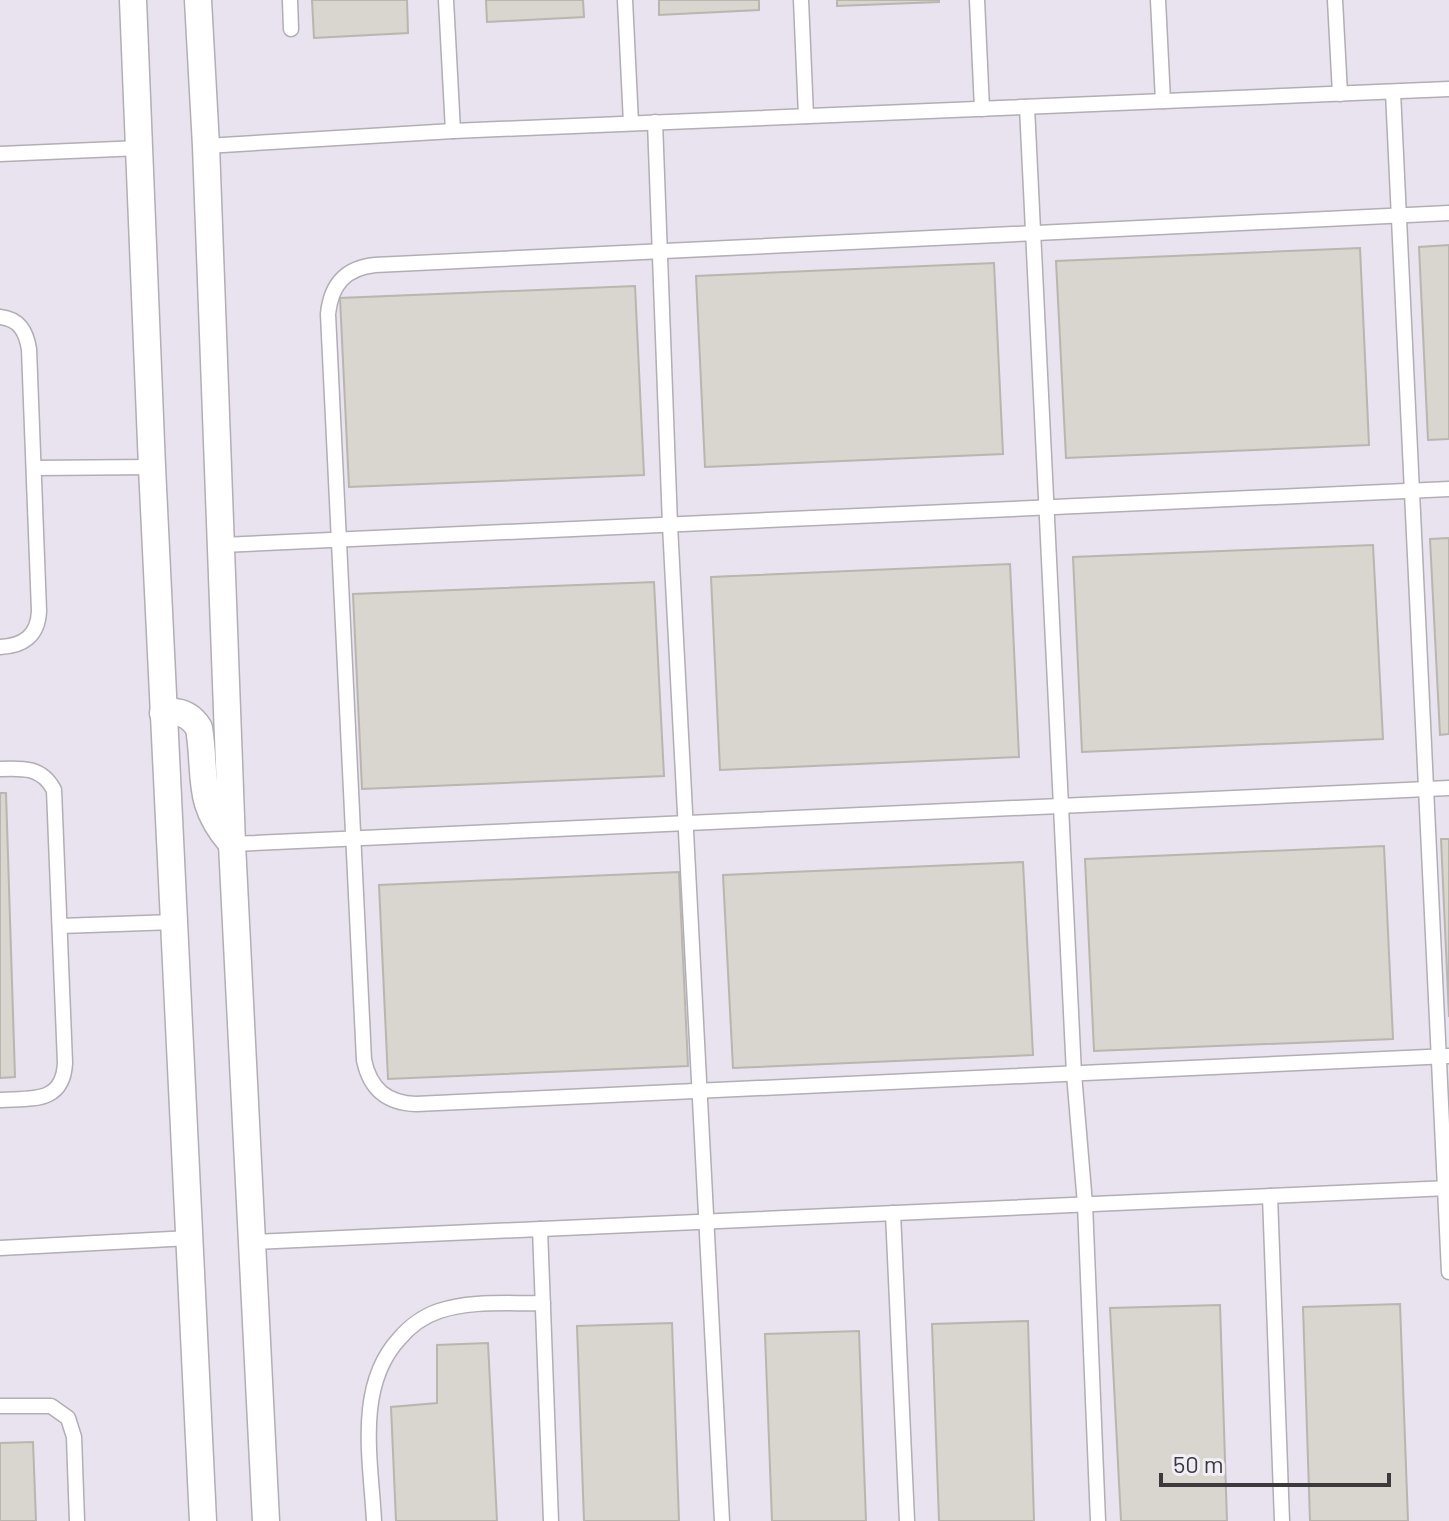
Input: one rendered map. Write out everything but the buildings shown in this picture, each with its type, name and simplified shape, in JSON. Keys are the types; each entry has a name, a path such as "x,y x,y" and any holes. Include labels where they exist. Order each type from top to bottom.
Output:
{"street":[{"path":"133,0 163,713 203,1521"},
{"path":"198,0 232,844 266,1521"},
{"path":"163,713 184,713 199,728 205,796 210,814 232,844"}],"lane":[{"path":"290,0 291,29"},
{"path":"446,0 453,131"},
{"path":"625,0 631,123"},
{"path":"801,0 806,116"},
{"path":"977,0 982,109"},
{"path":"1158,0 1163,101"},
{"path":"1335,0 1340,94"},
{"path":"206,146 453,131 1449,89"},
{"path":"1393,92 1427,789 1444,1057 1449,1272"},
{"path":"1027,107 1074,1074 1085,1204 1098,1521"},
{"path":"655,122 684,824 722,1521"},
{"path":"0,154 140,148"},
{"path":"1444,1057 416,1104 387,1098 375,1088 364,1060 328,314 329,299 336,284 360,266 1449,213"},
{"path":"0,317 16,322 27,339 38,622 28,639 19,645 0,647"},
{"path":"34,468 152,467"},
{"path":"222,545 1449,489"},
{"path":"0,769 33,769 50,781 54,790 65,1074 61,1083 46,1096 0,1100"},
{"path":"232,844 1449,788"},
{"path":"60,926 174,922"},
{"path":"252,1242 1448,1188"},
{"path":"1270,1196 1282,1521"},
{"path":"893,1213 907,1521"},
{"path":"540,1229 551,1521"},
{"path":"0,1248 190,1238"},
{"path":"374,1521 369,1414 374,1381 387,1352 409,1327 437,1311 469,1305 543,1303"},
{"path":"0,1406 51,1406 68,1418 74,1437 77,1521"}],"shaded area":[{"path":"0,0 1449,0 1449,1521 0,1521"}]}
